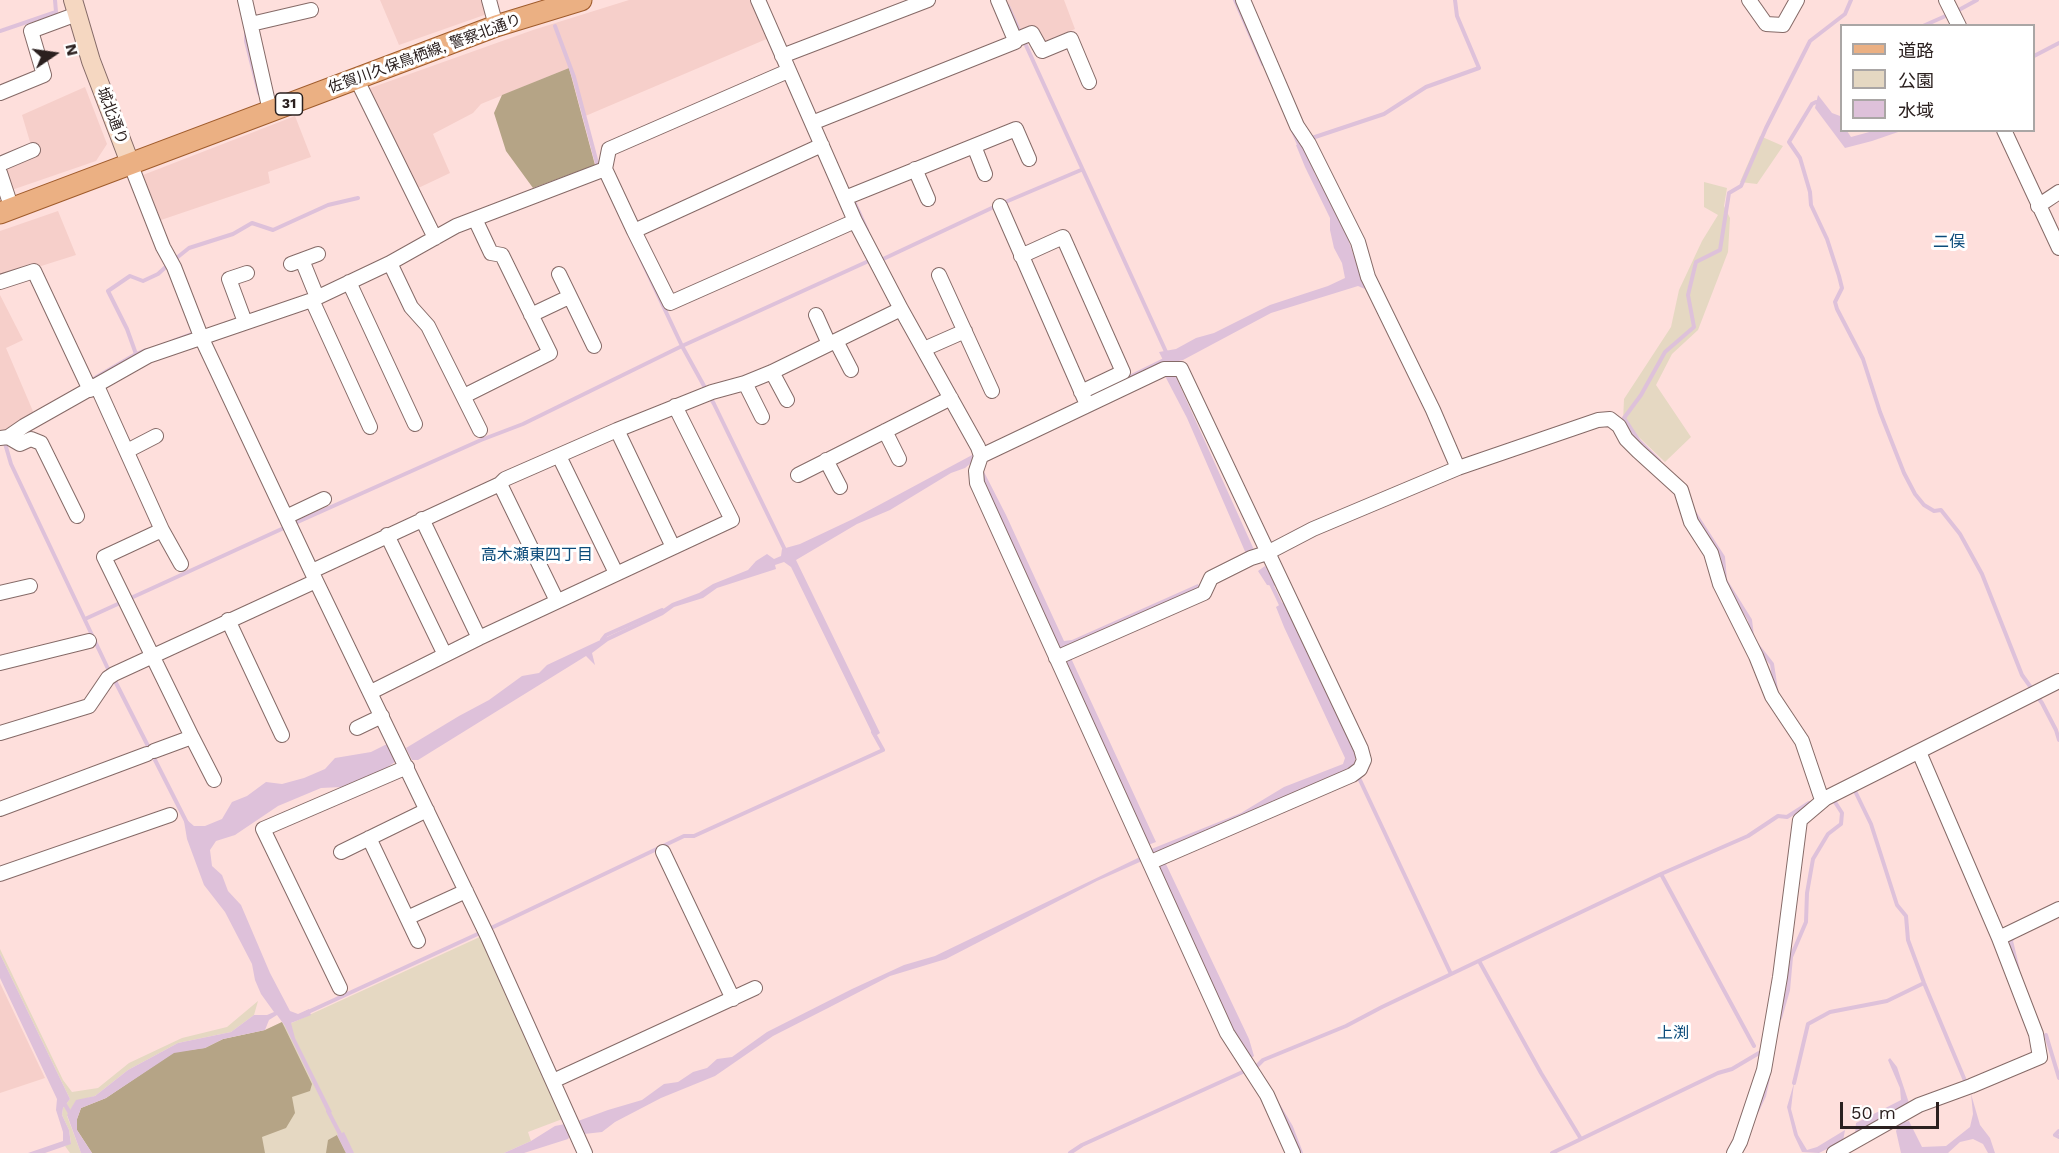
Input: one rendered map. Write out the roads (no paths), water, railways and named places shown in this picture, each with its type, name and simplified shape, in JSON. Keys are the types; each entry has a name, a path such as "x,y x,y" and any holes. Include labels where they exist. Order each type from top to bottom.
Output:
{"main road":[{"name":"佐賀川久保鳥栖線, 警察北通り","path":"6,211 496,26 581,0"}],"street":[{"path":"245,0 270,111"},
{"path":"489,0 496,26"},
{"path":"758,0 787,54 788,70 816,122 822,145 849,196 855,221 980,451 976,471 977,483 1227,1033 1267,1095 1293,1153"},
{"path":"787,54 928,0"},
{"path":"998,0 1021,37"},
{"path":"1242,0 1306,140 1358,242 1368,277 1434,410 1458,468"},
{"path":"1749,0 1766,24 1783,25 1797,0"},
{"path":"0,93 44,75 31,31 75,7"},
{"name":"城北通り","path":"75,7 91,61 130,163"},
{"path":"251,24 310,10"},
{"path":"816,122 1015,42 1032,33 1042,51 1071,39 1089,82"},
{"path":"3,438 90,385 148,356 243,318 289,309 315,295 390,263 433,234 601,170 609,149 788,70"},
{"path":"356,78 433,234"},
{"path":"849,196 1016,129 1029,159"},
{"path":"2005,132 2059,248"},
{"path":"633,231 822,145"},
{"path":"974,146 985,174"},
{"path":"0,164 33,150"},
{"path":"130,163 200,334 485,930 585,1153"},
{"path":"915,169 928,199"},
{"path":"601,170 670,303 855,221"},
{"path":"0,172 6,211"},
{"path":"2038,206 2059,192"},
{"path":"1000,206 1084,399"},
{"path":"464,396 550,353 502,255 491,253 475,219"},
{"path":"1021,256 1063,237 1123,372 1084,399"},
{"path":"318,254 297,262 315,295 370,427"},
{"path":"390,263 411,307 428,326 480,430"},
{"path":"0,282 34,271 90,385 127,451 162,530 181,564"},
{"path":"243,318 230,279 247,273"},
{"path":"559,274 594,346"},
{"path":"939,275 992,391"},
{"path":"349,282 415,424"},
{"path":"531,315 569,297"},
{"path":"0,733 89,706 111,676 228,620 387,535 500,484 505,479 675,406 772,372 901,309"},
{"path":"816,315 851,370"},
{"path":"924,350 965,330"},
{"path":"980,451 1084,399 1169,368 1181,369 1259,556 1361,749 1364,760 1356,772 1148,857"},
{"path":"772,372 787,400"},
{"path":"745,383 762,417"},
{"path":"798,475 951,398"},
{"path":"371,692 479,638 732,520 675,406"},
{"path":"1056,658 1204,593 1211,578 1313,529 1458,468 1598,420 1610,419 1619,426 1626,439 1638,451 1681,490 1691,522 1711,553 1720,584 1772,696 1802,741 1827,797"},
{"path":"617,430 673,547"},
{"path":"885,431 899,459"},
{"path":"127,451 156,436"},
{"path":"3,438 20,444 31,439 41,443 77,516"},
{"path":"559,456 616,573"},
{"path":"826,460 840,487"},
{"path":"500,484 557,601"},
{"path":"288,522 324,499"},
{"path":"422,519 479,638"},
{"path":"162,530 104,557 214,780"},
{"path":"387,535 445,655"},
{"path":"0,593 30,586"},
{"path":"228,620 282,735"},
{"path":"0,663 89,641"},
{"path":"1734,1153 1740,1142 1764,1070 1780,977 1800,820 1827,797 2059,681"},
{"path":"357,728 382,716"},
{"path":"0,809 192,737"},
{"path":"1840,1150 1919,1105 1967,1088 2040,1057 2036,1034 1999,938 1919,752"},
{"path":"340,988 263,829 402,758"},
{"path":"341,852 428,810"},
{"path":"0,874 170,814"},
{"path":"369,838 418,941"},
{"path":"663,852 733,999"},
{"path":"407,918 466,891"},
{"path":"1999,938 2059,909"},
{"path":"553,1082 755,988"}],"water":[{"path":"1818,95 1832,113 1840,116 1840,132 1848,132 1851,137 1869,132 1898,132 1845,148 1815,108"},
{"path":"1302,143 1315,174 1345,230 1365,289 1358,286 1271,313 1183,360 1165,364 1159,352 1176,349 1270,305 1345,278 1342,263 1334,248 1330,218 1296,145"},
{"path":"1175,375 1255,552 1247,556 1187,418 1165,376"},
{"path":"974,454 971,463 965,468 951,473 890,510 857,524 796,560 880,733 874,737 791,567 784,562 775,565 776,569 717,588 703,598 674,607 663,615 608,641 592,653 595,665 586,656 418,760 412,760 406,748 489,700 522,676 539,673 547,665 656,614 672,603 748,570 767,554 774,559 781,556 782,549 800,544 853,519"},
{"path":"984,472 1064,641 1072,640 1198,584 1201,590 1059,650 981,480"},
{"path":"1265,566 1277,586 1267,585 1258,571"},
{"path":"1284,602 1356,755 1354,765 1339,775 1152,856 1149,850 1241,813 1284,787 1343,764 1345,758 1276,607"},
{"path":"1070,656 1156,842 1148,845 1067,669 1065,658"},
{"path":"391,742 399,759 385,769 341,787 321,788 278,806 235,835 216,841 210,850 212,866 222,875 228,891 241,905 270,973 290,1011 298,1014 309,1009 311,1015 291,1023 295,1038 332,1112 328,1114 285,1026 277,1015 269,1020 265,1030 223,1039 205,1048 174,1053 106,1098 81,1108 77,1119 77,1130 92,1153 81,1153 67,1115 76,1100 95,1096 128,1070 178,1043 231,1032 254,1015 267,1015 274,1012 261,994 252,964 225,912 204,885 187,839 184,821 187,820 194,826 205,826 222,819 232,802 247,796 266,782 282,784 304,778 325,769 335,758 371,752"},
{"path":"1140,857 1142,861 1097,881 946,959 890,976 773,1036 715,1076 661,1098 615,1122 602,1132 584,1134 578,1121 642,1100 664,1084 678,1082 693,1072 707,1068 717,1059 732,1057 767,1032 852,989 904,965 935,956"},
{"path":"1165,862 1249,1039 1254,1056 1250,1059 1231,1030 1156,865"},
{"path":"0,954 70,1099 63,1108 62,1115 69,1130 71,1144 45,1153 28,1153 63,1141 63,1132 56,1110 57,1099 0,978"},
{"path":"1890,1058 1897,1067 1909,1103 1855,1135 1856,1123 1901,1100 1900,1088 1888,1060"},
{"path":"1794,1083 1791,1109 1798,1135 1807,1150 1817,1147 1845,1130 1843,1141 1819,1153 1802,1152 1794,1135 1787,1107"},
{"path":"1971,1094 1980,1125 1990,1138 1995,1153 1988,1153 1983,1144 1973,1139 1960,1142 1948,1153 1901,1153 1896,1131 1900,1123 1909,1121 1922,1147 1946,1146 1970,1127 1973,1114"},
{"path":"565,1124 570,1136 568,1139 524,1153 504,1153 531,1141 555,1126"},
{"path":"344,1132 354,1153 346,1153 337,1135"}],"waterway":[{"path":"0,31 56,12 55,0"},
{"path":"1235,0 1263,64"},
{"path":"1309,139 1384,114 1426,87 1479,68 1457,16 1455,0"},
{"path":"1659,461 1639,441 1624,418 1641,395 1665,352 1694,327 1688,295 1696,262 1720,250 1729,193 1741,186 1766,128 1810,41 1845,14 1851,0"},
{"path":"1957,11 1977,0"},
{"path":"1008,6 1167,354"},
{"path":"1928,24 1950,14"},
{"path":"555,26 574,77 598,167"},
{"path":"246,30 246,41 259,93"},
{"path":"2035,55 2059,43"},
{"path":"1816,102 1812,104 1789,142 1800,158 1810,192 1811,205 1827,239 1839,276 1842,288 1835,302 1837,309 1863,359 1880,412 1904,473 1915,494 1924,505 1934,511 1941,510 1960,534 1982,574 2022,675 2042,703 2059,740"},
{"path":"1293,131 1301,149"},
{"path":"1003,203 1081,170"},
{"path":"601,174 682,346 714,404 786,552"},
{"path":"174,260 189,248 233,234 252,223 273,230 328,205 358,198"},
{"path":"853,199 867,230"},
{"path":"880,257 881,260 996,206"},
{"path":"293,524 481,440 523,424 682,346 873,259"},
{"path":"136,354 127,329 108,291 130,276 143,281 158,274 169,264"},
{"path":"173,341 197,332"},
{"path":"95,378 146,350"},
{"path":"1087,398 1166,359"},
{"path":"4,440 11,464 110,673"},
{"path":"1694,512 1723,557 1725,580 1750,620 1752,636"},
{"path":"85,619 286,527"},
{"path":"1271,584 1282,607"},
{"path":"602,640 606,635 662,610"},
{"path":"1757,645 1772,664 1776,690"},
{"path":"114,679 188,825"},
{"path":"489,929 684,836 694,836 883,750 873,732"},
{"path":"1352,767 1451,974"},
{"path":"1855,791 1871,824 1897,905 1906,916 1908,940 1924,983 1966,1083"},
{"path":"1780,1018 1788,990 1791,957 1806,922 1807,893 1813,859 1828,834 1841,824 1842,813 1833,799"},
{"path":"1257,1066 1263,1060 1346,1026 1661,874 1748,836 1778,816 1787,817 1809,803"},
{"path":"1661,874 1754,1046"},
{"path":"306,1013 482,932"},
{"path":"2015,935 2011,941 2018,970"},
{"path":"1479,961 1541,1073 1581,1139"},
{"path":"1794,1083 1808,1024 1830,1012 1887,1001 1924,983"},
{"path":"2046,1035 2059,1078"},
{"path":"1552,1153 1718,1073 1732,1069 1759,1053"},
{"path":"1070,1153 1082,1145 1247,1070"},
{"path":"1757,1111 1764,1096 1768,1078"},
{"path":"63,1101 71,1115"},
{"path":"1278,1105 1291,1127 1301,1153"},
{"path":"328,1111 341,1136"},
{"path":"2059,1131 2055,1135 2059,1137"}],"district":[{"name":"二俣","path":"1949,242"},
{"name":"高木瀬東四丁目","path":"537,555"},
{"name":"上渕","path":"1673,1033"}]}
